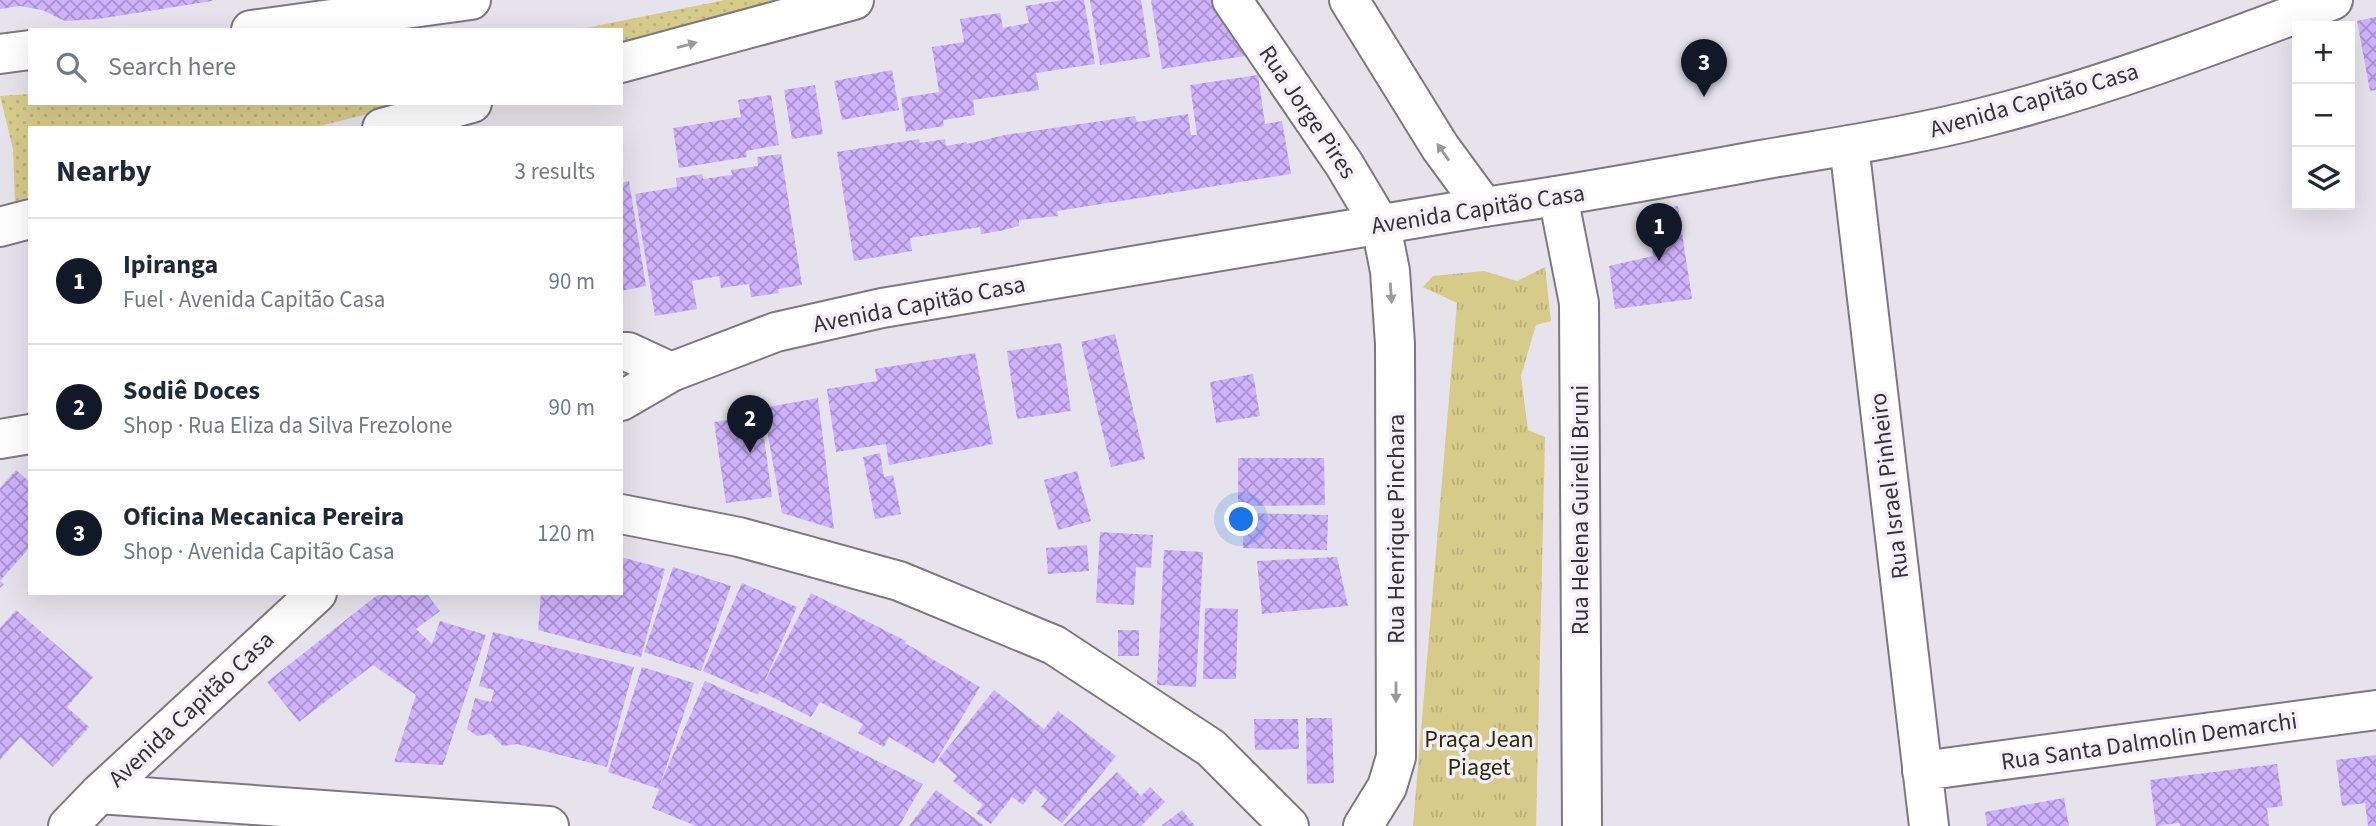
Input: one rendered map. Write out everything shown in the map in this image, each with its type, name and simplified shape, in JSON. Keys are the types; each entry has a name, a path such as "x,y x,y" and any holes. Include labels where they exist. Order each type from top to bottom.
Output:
{"street":[{"path":"266,28 471,0"},
{"path":"623,62 854,0"},
{"name":"Rua Jorge Pires","path":"1232,0 1343,164 1381,226"},
{"path":"1349,0 1440,147 1484,206"},
{"name":"Avenida Capitão Casa","path":"623,400 671,372 776,332 883,308 1381,226 1484,206 1558,196 1952,125 2073,92 2187,54 2333,0"},
{"path":"0,54 28,50"},
{"path":"389,126 465,105"},
{"name":"Rua Israel Pinheiro","path":"1849,145 1929,826"},
{"name":"Rua Helena Guirelli Bruni","path":"1558,196 1578,303 1582,826"},
{"path":"0,227 28,220"},
{"name":"Rua Henrique Pinchara","path":"1363,826 1387,787 1396,757 1395,344 1390,271 1381,226"},
{"path":"623,352 671,372"},
{"path":"0,439 28,434"},
{"path":"623,514 739,537 899,581 1054,645 1211,748 1289,826"},
{"name":"Avenida Capitão Casa","path":"68,826 99,793 315,595"},
{"name":"Rua Santa Dalmolin Demarchi","path":"1922,771 2376,710"},
{"path":"99,793 538,825"}],"green space":[{"path":"725,0 836,0 623,52 623,28 586,28"},
{"path":"28,94 28,105 403,105 320,126 28,126 28,198 15,201 13,149 0,96"},
{"name":"Praça Jean Piaget","path":"1545,267 1551,321 1536,325 1521,376 1528,430 1545,437 1536,826 1413,826 1457,303 1423,287 1433,276 1484,271 1517,281"}],"building":[{"path":"0,0 212,1 98,19 65,21 42,10 20,6 0,9"},
{"path":"1063,0 1084,0 1095,64 1036,73 1039,90 973,100 975,115 943,120 944,126 906,132 901,98 939,92 932,47 964,42 960,19 1000,13 1003,28 1029,23 1025,6"},
{"path":"1090,0 1141,0 1150,57 1100,65"},
{"path":"1151,0 1212,0 1251,55 1162,69"},
{"path":"2376,17 2376,90 2370,91 2357,21"},
{"path":"892,70 899,110 842,120 834,81"},
{"path":"1258,75 1265,124 1282,121 1291,174 1057,211 1058,216 1019,220 1019,226 1000,231 981,234 980,227 910,238 912,251 854,261 837,152 919,139 920,143 945,139 946,146 967,144 1005,135 1135,116 1137,122 1188,114 1191,135 1197,135 1190,85"},
{"path":"815,85 823,134 792,139 784,90"},
{"path":"771,95 779,145 746,151 747,157 679,168 673,128 741,117 738,100"},
{"path":"781,154 802,285 778,289 779,293 751,297 749,284 721,288 719,276 692,281 697,309 655,316 635,194 677,187 676,178 702,174 703,179 732,175 731,170 758,166 757,157"},
{"path":"629,181 646,286 623,291 623,182"},
{"path":"1678,206 1692,299 1615,309 1609,266 1653,256 1646,211"},
{"path":"1115,334 1145,459 1111,467 1081,342"},
{"path":"1061,343 1071,411 1017,419 1007,351"},
{"path":"975,353 993,444 889,465 886,444 836,452 827,389 877,381 875,369"},
{"path":"1253,374 1260,416 1216,423 1210,382"},
{"path":"818,398 834,529 782,513 763,408"},
{"path":"761,415 772,497 726,503 714,422"},
{"path":"880,453 884,477 893,475 901,514 875,519 863,457"},
{"path":"1238,458 1324,458 1325,505 1238,506"},
{"path":"16,470 28,480 28,549 0,581 0,488"},
{"path":"1077,471 1091,521 1058,530 1044,480"},
{"path":"1244,513 1328,515 1327,550 1243,548"},
{"path":"1100,532 1153,535 1151,568 1136,567 1134,605 1096,603"},
{"path":"1087,545 1089,571 1048,574 1046,548"},
{"path":"1164,550 1203,552 1196,687 1157,685"},
{"path":"1337,557 1348,606 1262,614 1257,561"},
{"path":"623,558 665,569 641,657 538,630 541,595 623,595"},
{"path":"673,567 731,586 701,671 644,652"},
{"path":"742,583 797,607 763,685 811,593 906,641 905,643 980,687 934,764 889,737 884,747 858,733 863,724 820,702 811,717 760,691 758,695 703,671"},
{"path":"377,595 428,595 440,611 416,629 432,644 440,621 486,635 443,765 394,762 416,695 373,665 299,722 267,682"},
{"path":"1205,608 1238,609 1236,679 1203,679"},
{"path":"16,610 93,677 67,707 89,727 53,767 20,737 0,760 0,628"},
{"path":"1118,630 1139,630 1139,656 1118,656"},
{"path":"493,632 634,667 607,767 517,744 503,746 491,734 477,736 467,729 475,698 491,702 494,690 479,686"},
{"path":"642,667 694,683 660,785 705,681 814,729 923,784 899,826 696,826 652,808 659,789 608,772"},
{"path":"994,690 1044,729 1058,711 1116,756 1062,823 1041,807 1047,800 1035,789 1023,805 1012,797 991,824 976,813 983,805 953,781 957,776 938,760"},
{"path":"1306,718 1332,718 1334,783 1307,784"},
{"path":"1254,719 1298,719 1299,749 1255,750"},
{"path":"2376,755 2376,826 2368,826 2365,803 2342,806 2336,760"},
{"path":"2277,764 2283,806 2267,808 2269,826 2180,826 2179,823 2156,826 2150,780"},
{"path":"1117,772 1141,796 1150,787 1165,802 1141,826 1063,826"},
{"path":"936,790 977,820 984,826 909,826"},
{"path":"2064,798 2069,826 1987,826 1985,812"},
{"path":"1182,810 1195,826 1161,826"}],"place":[{"name":"Oficina Mecanica Pereira","path":"1704,97"},
{"name":"Ipiranga","path":"1659,261"},
{"name":"Sodiê Doces","path":"750,453"}]}
